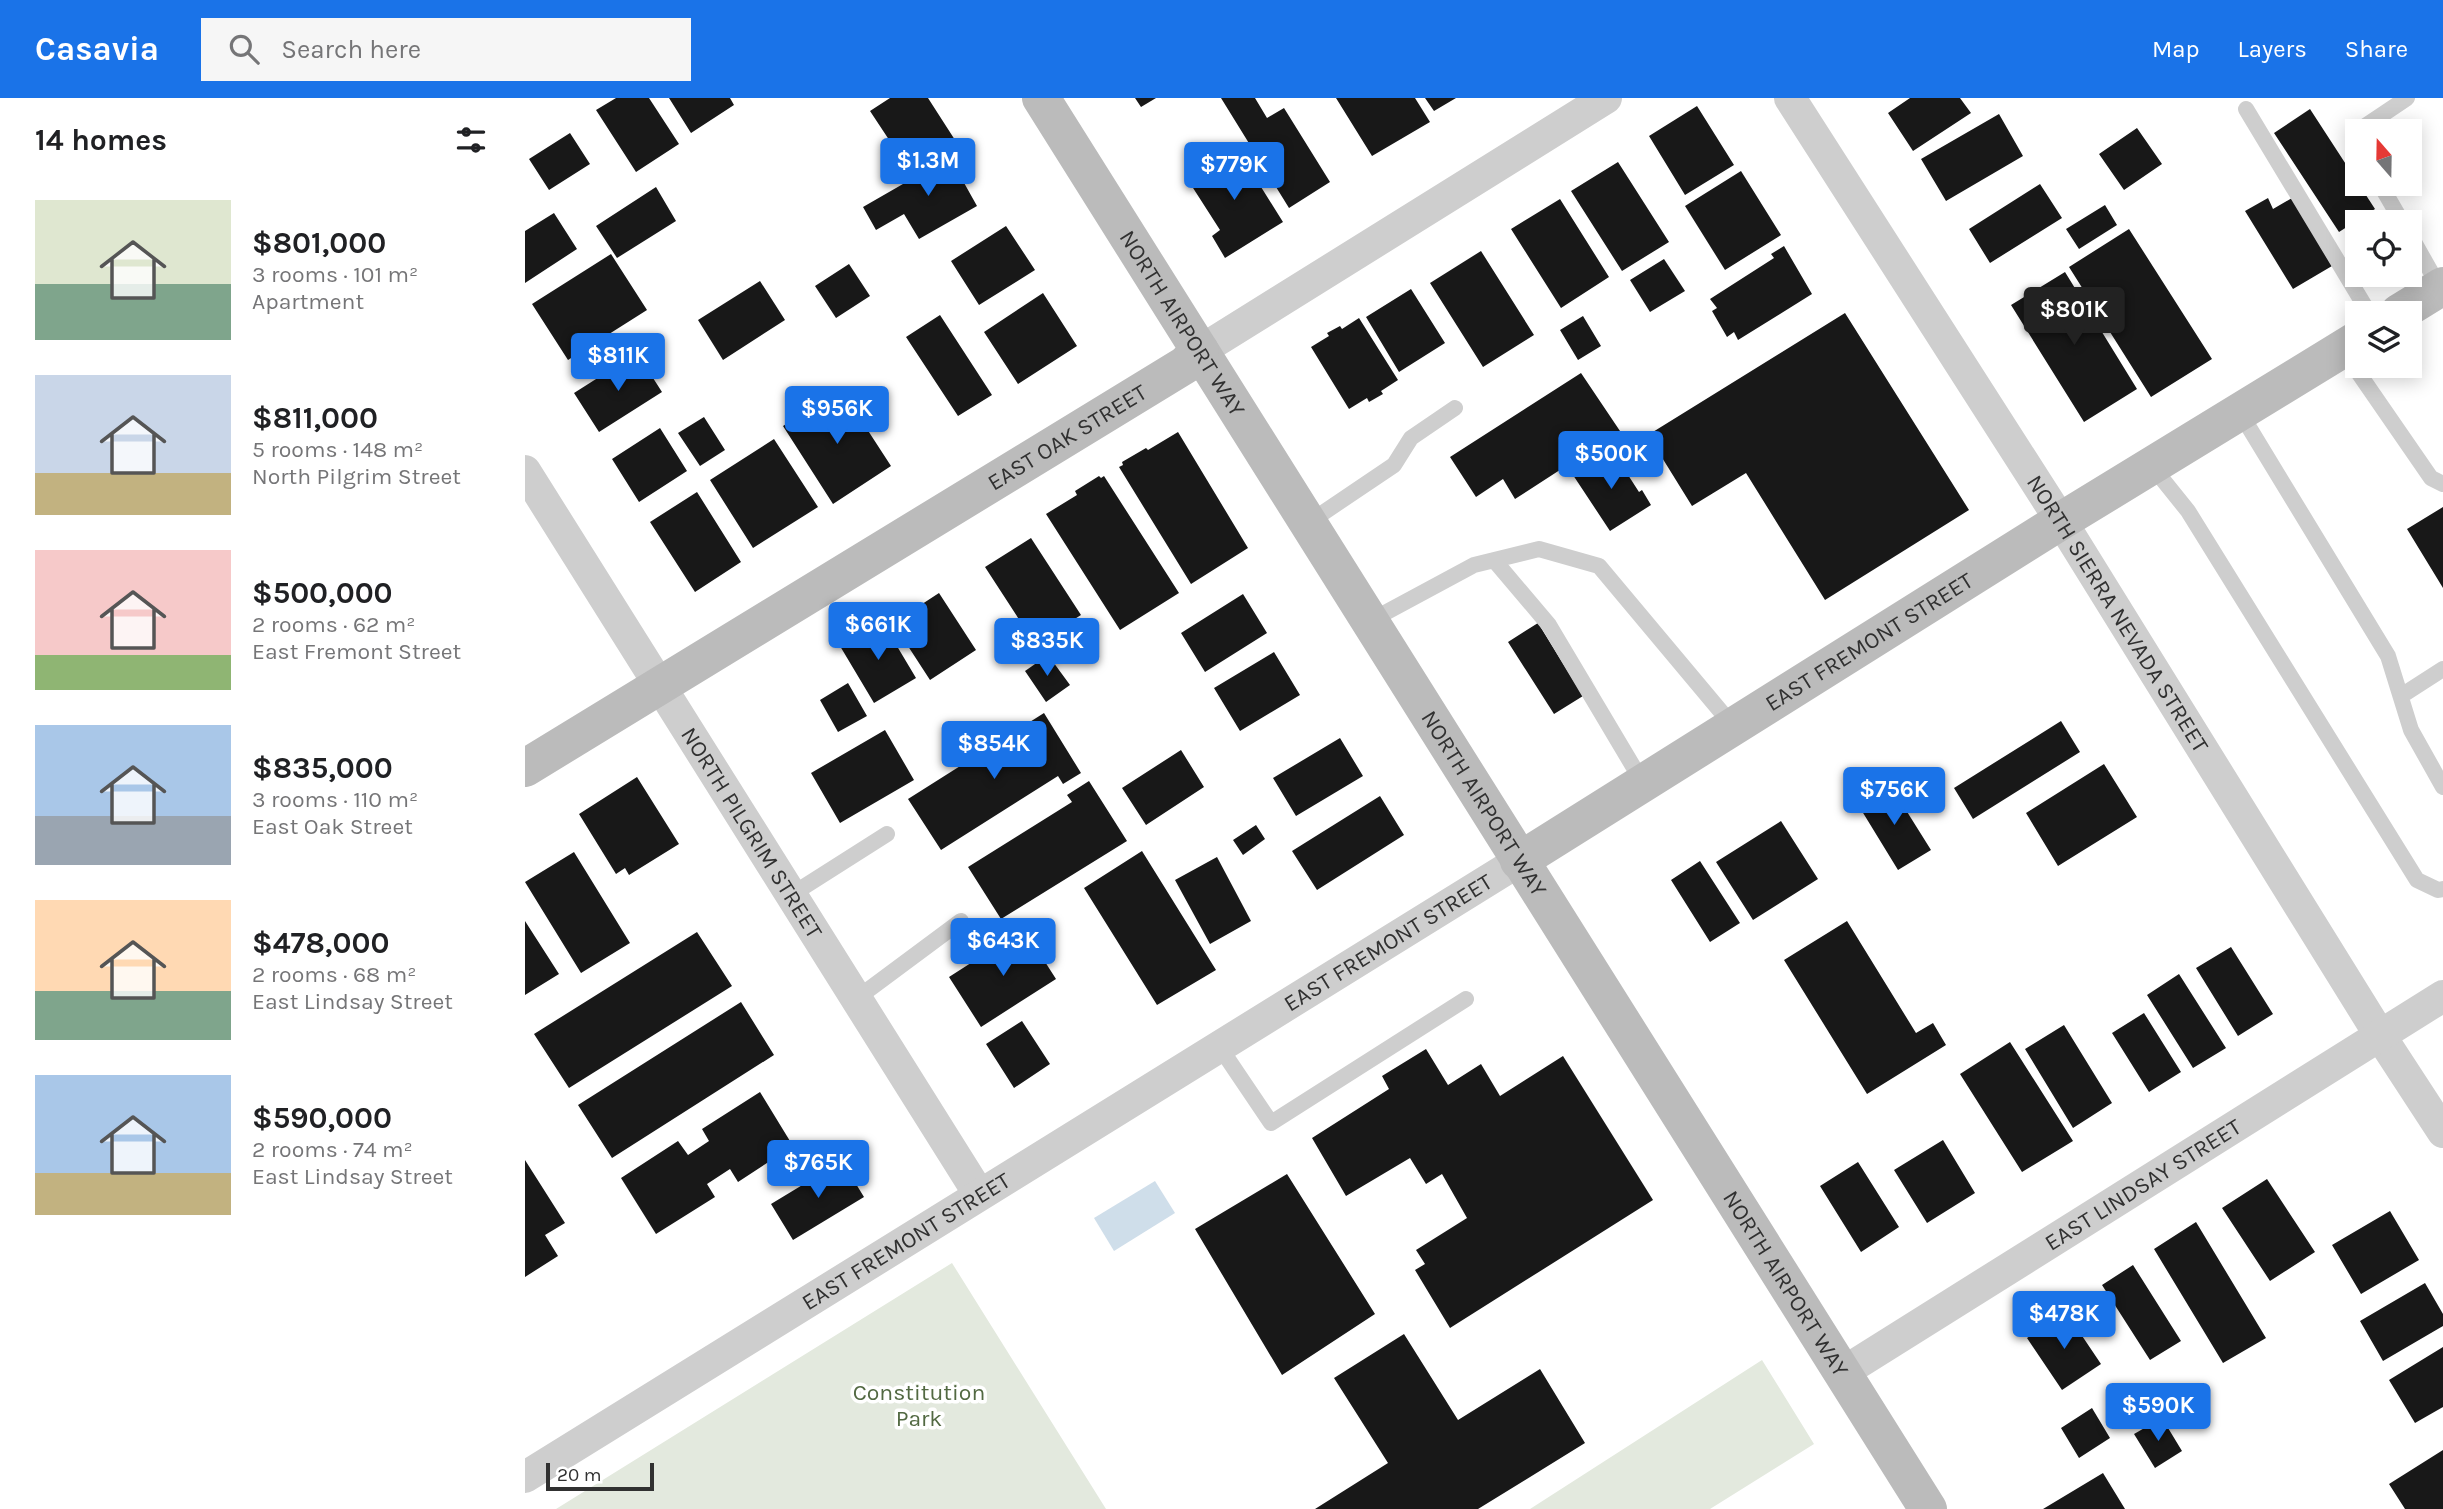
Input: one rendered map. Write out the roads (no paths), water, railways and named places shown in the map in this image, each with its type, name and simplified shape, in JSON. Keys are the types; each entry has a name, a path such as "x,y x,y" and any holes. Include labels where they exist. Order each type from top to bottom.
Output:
{"street":[{"name":"NORTH AIRPORT WAY","path":"1041,98 1928,1509"},
{"name":"EAST OAK STREET","path":"525,768 1185,365 1200,351 1605,98"},
{"name":"NORTH SIERRA NEVADA STREET","path":"1790,98 2061,521 2381,1037 2443,1132"},
{"path":"2419,301 2442,287"},
{"name":"EAST FREMONT STREET","path":"525,1477 2345,347"},
{"name":"NORTH PILGRIM STREET","path":"525,471 979,1194"},
{"name":"EAST LINDSAY STREET","path":"1842,1373 2443,996"}],"lane":[{"path":"2377,119 2407,98"},
{"path":"2246,109 2362,301"},
{"path":"2422,254 2442,287"},
{"path":"2371,378 2431,478 2443,484"},
{"path":"1308,523 1394,465 1411,438 1455,408"},
{"path":"2239,411 2388,656 2411,730 2443,787"},
{"path":"2151,465 2188,511 2417,880 2438,890 2443,889"},
{"path":"1370,622 1474,565 1494,560 1539,549 1599,566 1733,726"},
{"path":"1494,560 1549,625 1643,783"},
{"path":"2401,696 2443,669"},
{"path":"790,895 887,834"},
{"path":"856,999 961,921"},
{"path":"1219,1046 1271,1123 1466,999"}],"water":[{"path":"1155,1181 1175,1213 1114,1251 1094,1218"}],"park label":[{"name":"Constitution Park","path":"919,1405"}]}
